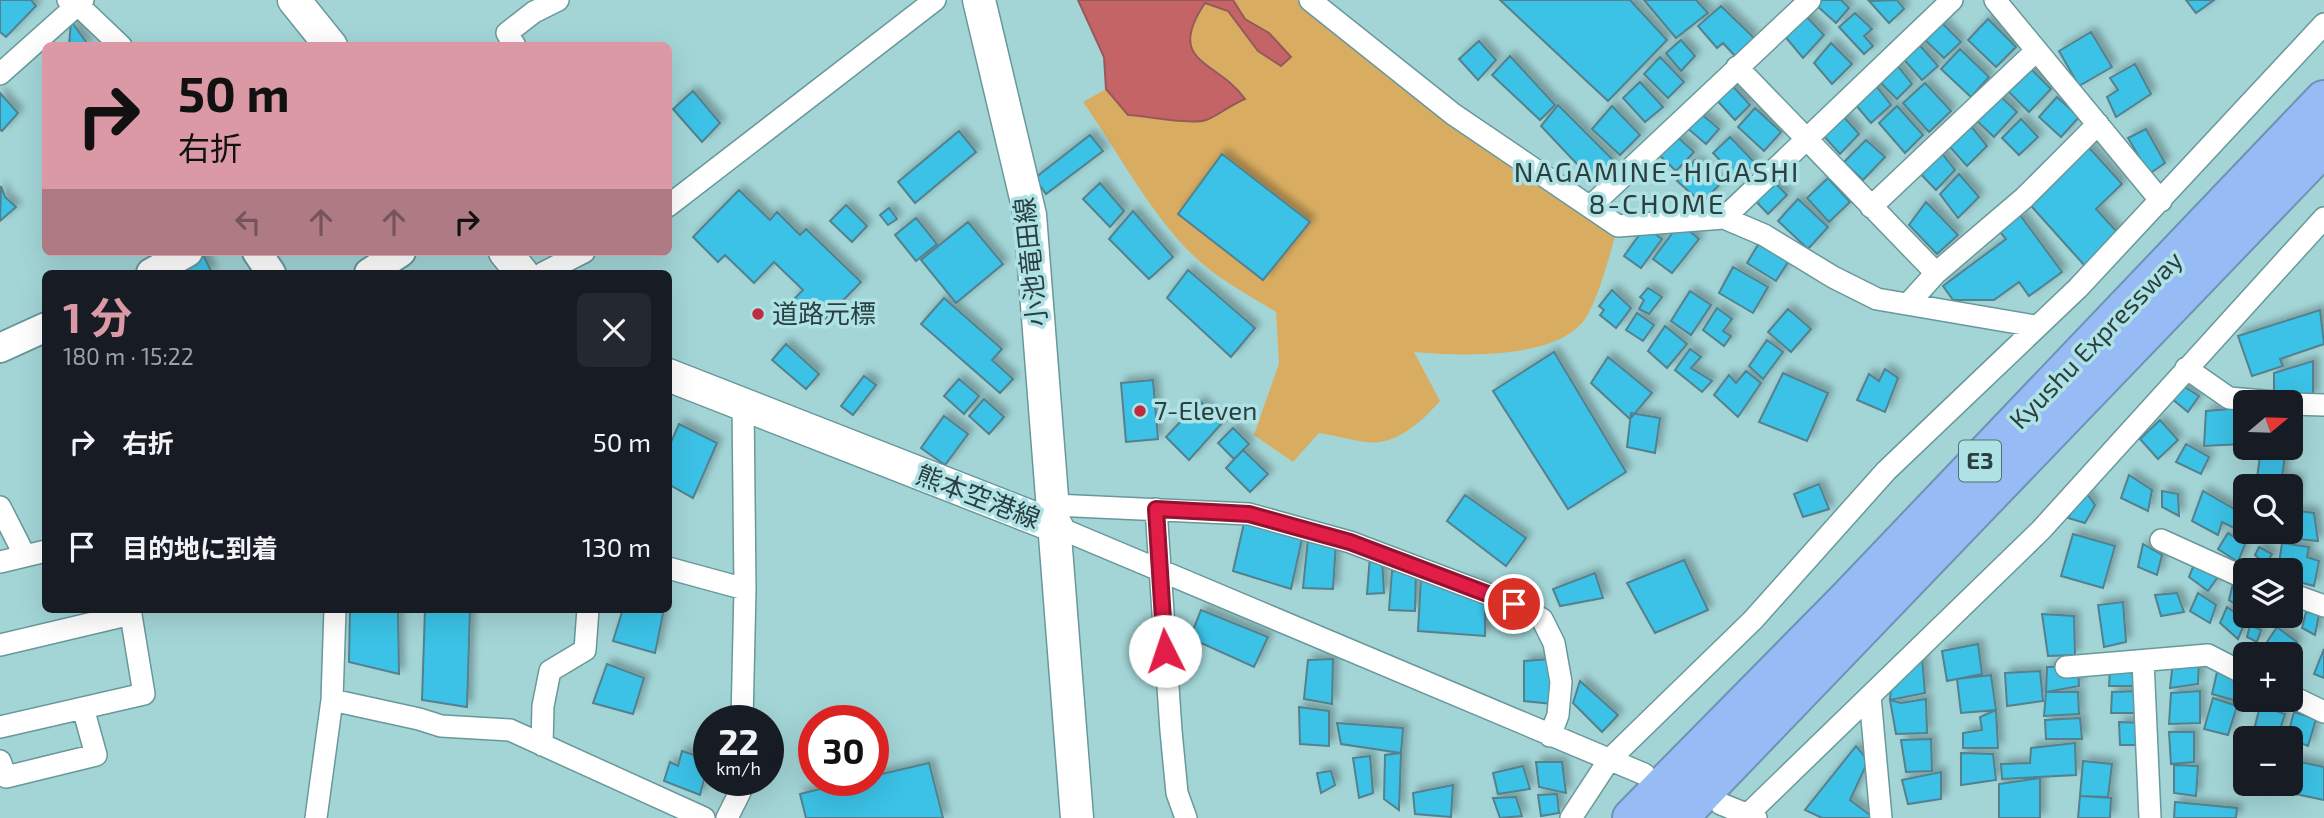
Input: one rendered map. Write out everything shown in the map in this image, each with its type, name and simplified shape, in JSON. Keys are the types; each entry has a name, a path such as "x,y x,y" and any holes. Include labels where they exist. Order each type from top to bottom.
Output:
{"highway":[{"path":"2135,299 2324,74"},
{"name":"Kyushu Expressway","path":"1632,818 2324,100"},
{"name":"Kyushu Expressway","path":"1678,818 2324,146"}],"main road":[{"path":"294,0 328,42"},
{"name":"小池竜田線","path":"979,0 1030,215 1042,389 1055,516"},
{"path":"508,256 520,270"},
{"name":"熊本空港線","path":"672,376 932,480 1055,516 1077,818"}],"street":[{"path":"512,42 507,33 534,12 558,0"},
{"path":"672,203 935,0"},
{"path":"1310,0 1453,114 1618,226 1724,218 1764,234 1833,277 1877,299 2035,326"},
{"path":"1591,206 1810,0"},
{"path":"1724,218 1952,0"},
{"path":"1995,0 2161,201"},
{"path":"0,74 77,2 117,42"},
{"path":"1571,818 1609,760 1753,620 1886,471 2035,326 2078,288 2324,24"},
{"path":"1871,207 2036,51"},
{"path":"1737,68 1936,273"},
{"path":"1908,303 1936,273 2024,198 2098,124"},
{"path":"1721,804 1749,817 2041,530 2324,218"},
{"path":"156,270 181,256"},
{"path":"374,270 395,256"},
{"path":"549,270 576,256"},
{"path":"0,348 42,329"},
{"path":"2186,368 2233,398"},
{"path":"742,705 745,589 743,403"},
{"path":"2303,404 2324,405"},
{"path":"0,507 35,553 0,562"},
{"path":"1055,516 1156,509 1249,514 1350,542 1514,604 1542,619 1554,643 1562,682 1558,715 1550,736"},
{"path":"1156,509 1177,793 1186,818"},
{"path":"1055,516 1160,571 1644,774"},
{"path":"2161,540 2233,573"},
{"path":"672,569 745,589"},
{"path":"2303,598 2324,606"},
{"path":"0,645 122,613"},
{"path":"0,727 144,694 130,613"},
{"path":"316,818 332,700 335,613"},
{"path":"542,745 542,706 551,671 584,650 588,613"},
{"path":"2066,667 2208,656 2233,668"},
{"path":"2143,661 2150,818"},
{"path":"1870,696 1881,818"},
{"path":"332,700 441,726 510,730 704,818"},
{"path":"2303,702 2324,712"},
{"path":"0,761 6,778 96,755 83,708"},
{"path":"730,817 738,796"}],"shaded area":[{"path":"1078,0 1233,0 1245,19 1269,33 1291,57 1281,66 1258,51 1228,11 1205,3 1194,23 1190,38 1193,50 1245,99 1199,121 1128,115 1106,89 1104,57"},
{"path":"1233,0 1310,0 1618,226 1598,291 1582,323 1567,335 1548,344 1503,353 1414,352 1440,401 1413,427 1389,440 1367,442 1319,433 1293,462 1254,435 1279,363 1276,312 1221,278 1186,248 1139,188 1083,102 1106,89 1129,115 1198,122 1244,100 1223,77 1200,61 1192,52 1190,41 1193,25 1205,3 1228,11 1258,51 1269,33 1245,19"}],"building":[{"path":"0,0 31,0 36,6 6,37 0,32"},
{"path":"1500,0 1630,0 1667,40 1608,101"},
{"path":"1644,0 1696,0 1708,13 1676,38"},
{"path":"1819,0 1841,0 1849,8 1836,23 1815,4"},
{"path":"1897,0 1904,9 1889,23 1869,1"},
{"path":"2186,0 2214,0 2196,13"},
{"path":"1721,6 1754,38 1735,56 1723,43 1717,48 1698,26"},
{"path":"1855,13 1872,29 1864,36 1873,46 1864,54 1839,27"},
{"path":"1804,14 1824,35 1803,58 1783,34"},
{"path":"1988,19 2016,47 1996,67 1968,40"},
{"path":"71,21 86,42 69,42"},
{"path":"1940,21 1961,42 1944,58 1923,38"},
{"path":"2091,32 2112,67 2079,86 2059,51"},
{"path":"1681,40 1695,56 1681,71 1666,53"},
{"path":"1479,41 1496,60 1478,80 1459,59"},
{"path":"1916,41 1938,66 1922,80 1900,55"},
{"path":"1831,43 1852,64 1832,84 1814,63"},
{"path":"1960,49 1989,77 1971,97 1941,69"},
{"path":"1510,56 1555,105 1540,120 1492,75"},
{"path":"1660,57 1684,82 1668,98 1644,74"},
{"path":"2026,64 2051,89 2029,112 2004,87"},
{"path":"2135,64 2151,94 2116,117 2107,97 2118,90 2110,78"},
{"path":"1897,65 1912,84 1897,99 1878,80"},
{"path":"1870,78 1891,105 1871,123 1850,98"},
{"path":"1640,82 1663,107 1645,122 1623,98"},
{"path":"1729,82 1750,105 1735,120 1714,97"},
{"path":"1925,83 1951,111 1929,132 1903,103"},
{"path":"693,91 720,123 702,142 673,109"},
{"path":"0,93 18,113 2,131 0,130"},
{"path":"1998,94 2017,112 1994,137 1975,119"},
{"path":"2057,97 2079,117 2061,137 2039,117"},
{"path":"1558,105 1614,161 1594,182 1541,126"},
{"path":"1612,106 1640,135 1620,155 1592,129"},
{"path":"1897,106 1923,135 1905,153 1879,123"},
{"path":"1755,108 1781,132 1764,151 1738,127"},
{"path":"1699,112 1719,129 1706,144 1686,127"},
{"path":"1842,115 1859,134 1840,154 1822,134"},
{"path":"2021,119 2038,137 2019,155 2002,138"},
{"path":"1970,125 1987,146 1967,166 1950,147"},
{"path":"2146,129 2165,163 2149,174 2128,138"},
{"path":"959,131 976,152 915,203 898,182"},
{"path":"1673,133 1694,152 1676,171 1656,152"},
{"path":"1090,135 1103,151 1046,194 1035,178"},
{"path":"1730,137 1755,163 1738,179 1713,153"},
{"path":"1866,140 1885,157 1863,180 1844,162"},
{"path":"2084,142 2122,184 2096,209 2119,234 2085,266 2024,198"},
{"path":"1940,151 1955,170 1936,190 1917,170"},
{"path":"1222,154 1310,222 1263,280 1178,214"},
{"path":"1695,160 1721,183 1702,203 1677,181"},
{"path":"1959,174 1979,197 1958,218 1940,194"},
{"path":"1770,178 1787,195 1768,214 1751,196"},
{"path":"1828,178 1850,202 1829,222 1807,198"},
{"path":"1100,183 1124,211 1110,227 1083,199"},
{"path":"1,186 5,197 16,207 0,221"},
{"path":"739,190 770,220 777,212 800,235 806,229 861,282 819,325 793,300 803,290 774,262 754,283 725,255 718,262 693,237"},
{"path":"1798,199 1828,227 1808,249 1778,221"},
{"path":"1926,202 1958,235 1937,254 1909,225"},
{"path":"846,205 867,226 852,242 830,221"},
{"path":"889,208 897,219 888,225 880,215"},
{"path":"1133,211 1173,257 1149,279 1109,239"},
{"path":"2020,215 2062,272 2029,296 2019,282 1994,300 1953,300 1943,286 2006,239 1999,231"},
{"path":"916,218 937,244 916,261 895,235"},
{"path":"968,222 1003,264 956,303 921,260"},
{"path":"1680,223 1699,239 1672,273 1653,259"},
{"path":"1645,227 1662,239 1641,268 1624,256"},
{"path":"1761,240 1790,259 1776,281 1747,263"},
{"path":"193,256 204,256 211,270 179,270 176,264"},
{"path":"1733,267 1768,287 1753,313 1719,293"},
{"path":"1188,270 1255,328 1231,357 1167,298"},
{"path":"1648,288 1662,297 1649,314 1639,309 1644,300 1640,297"},
{"path":"1612,290 1631,308 1616,328 1600,315 1604,310 1599,306"},
{"path":"1690,291 1711,305 1691,335 1671,321"},
{"path":"944,298 1002,349 992,360 1013,379 1000,393 921,324"},
{"path":"1717,308 1732,319 1723,331 1731,336 1724,346 1703,330"},
{"path":"1788,309 1811,329 1791,352 1768,332"},
{"path":"2320,310 2324,344 2280,359 2283,366 2252,376 2238,336"},
{"path":"1637,313 1654,325 1643,341 1626,330"},
{"path":"1665,326 1687,344 1667,368 1648,351"},
{"path":"1767,340 1783,352 1763,379 1749,366"},
{"path":"786,344 819,374 806,389 772,360"},
{"path":"1690,349 1701,357 1691,368 1712,381 1702,392 1675,370"},
{"path":"1554,352 1626,472 1568,509 1493,391"},
{"path":"1608,357 1652,393 1630,419 1591,383"},
{"path":"2313,361 2313,397 2303,396 2303,390 2274,390 2274,373"},
{"path":"1885,369 1898,378 1885,412 1857,400 1869,374 1879,381"},
{"path":"1746,371 1761,383 1738,417 1714,395 1729,375 1736,383"},
{"path":"1783,373 1828,393 1807,441 1759,422"},
{"path":"864,376 876,385 853,415 841,406"},
{"path":"959,379 979,396 964,414 944,396"},
{"name":"7-Eleven","path":"1153,380 1158,439 1126,442 1121,383"},
{"path":"2180,384 2199,396 2188,412 2171,398"},
{"path":"984,399 1004,417 989,434 969,416"},
{"path":"1200,401 1222,423 1189,460 1166,437"},
{"path":"2233,409 2233,444 2204,446 2206,411"},
{"path":"1631,413 1660,418 1655,453 1627,447"},
{"path":"944,416 968,434 945,465 921,448"},
{"path":"2160,420 2178,440 2158,459 2140,439"},
{"path":"679,424 717,443 693,498 672,486 672,440"},
{"path":"1233,428 1249,444 1234,459 1218,443"},
{"path":"2186,444 2209,457 2201,474 2176,462"},
{"path":"1243,450 1268,474 1250,492 1226,468"},
{"path":"2259,460 2284,460 2282,474 2258,474"},
{"path":"2129,475 2152,490 2148,511 2121,498"},
{"path":"1819,484 1829,509 1803,517 1794,494"},
{"path":"2085,491 2095,505 2085,523 2068,518"},
{"path":"2162,491 2178,494 2179,516 2162,507"},
{"path":"2203,491 2233,508 2233,528 2222,522 2218,535 2192,521"},
{"path":"1465,495 1526,538 1506,566 1447,521"},
{"path":"2303,512 2314,513 2318,541 2303,539"},
{"path":"1245,519 1303,534 1291,589 1233,571"},
{"path":"2228,533 2233,536 2233,544 2245,544 2240,558 2233,559 2218,549"},
{"path":"2073,534 2115,546 2103,588 2061,576"},
{"path":"1308,539 1336,542 1333,589 1303,588"},
{"path":"2143,544 2162,555 2157,575 2138,567"},
{"path":"2282,544 2309,547 2307,557 2319,561 2314,586 2303,583 2303,558 2280,558"},
{"path":"2259,547 2272,554 2270,558 2258,558 2255,555"},
{"path":"1370,556 1382,559 1384,593 1367,594"},
{"path":"1684,560 1708,610 1655,633 1627,583"},
{"path":"2195,562 2220,574 2208,591 2189,577"},
{"path":"1392,571 1416,572 1415,611 1389,610"},
{"path":"1595,573 1603,598 1560,606 1553,589"},
{"path":"1421,578 1485,584 1485,636 1418,631"},
{"path":"2233,583 2233,603 2229,600"},
{"path":"2177,593 2184,612 2161,616 2155,595"},
{"path":"2198,593 2216,605 2210,623 2190,611"},
{"path":"2123,602 2126,642 2104,647 2098,605"},
{"path":"2227,607 2233,611 2233,628 2243,628 2238,639 2220,623"},
{"path":"1201,610 1268,637 1254,667 1190,638"},
{"path":"2306,612 2319,614 2315,635 2302,628"},
{"path":"350,613 398,613 399,674 349,662"},
{"path":"425,613 470,613 467,707 422,700"},
{"path":"622,613 663,613 655,653 613,641"},
{"path":"2042,614 2074,616 2075,655 2048,656"},
{"path":"2249,628 2261,630 2257,642 2247,637"},
{"path":"2278,628 2297,642 2267,642"},
{"path":"1978,644 1982,674 1947,681 1942,651"},
{"path":"2324,649 2324,678 2314,674"},
{"path":"1922,657 1925,693 1890,700 1892,674"},
{"path":"1333,659 1332,704 1304,699 1308,660"},
{"path":"1550,659 1552,704 1524,701 1524,661"},
{"path":"2199,661 2198,684 2170,688 2173,662"},
{"path":"607,664 644,678 633,714 593,703"},
{"path":"2138,665 2139,686 2109,686 2110,671"},
{"path":"2078,666 2079,686 2046,692 2047,667"},
{"path":"2218,668 2233,673 2233,700 2212,694"},
{"path":"2040,671 2043,701 2007,706 2005,673"},
{"path":"1991,675 1996,710 1961,713 1957,679"},
{"path":"1580,681 1618,715 1602,732 1573,703"},
{"path":"2140,691 2139,713 2111,713 2112,692"},
{"path":"2200,691 2200,723 2169,724 2171,693"},
{"path":"2046,692 2078,692 2079,714 2044,716"},
{"path":"2213,698 2233,705 2235,712 2228,735 2204,729"},
{"path":"1926,699 1927,733 1896,734 1890,700 1901,703"},
{"path":"1299,707 1329,711 1329,746 1300,744"},
{"path":"1996,710 1998,748 1963,748 1963,733 1982,730 1980,717"},
{"path":"2258,712 2285,714 2281,726 2255,726"},
{"path":"2294,712 2316,719 2308,746 2303,744 2303,726 2290,726"},
{"path":"2080,718 2082,739 2046,739 2045,720"},
{"path":"2119,722 2142,723 2142,745 2120,745"},
{"path":"1337,723 1403,728 1401,753 1341,744"},
{"path":"2169,732 2194,732 2194,762 2171,764"},
{"path":"1931,739 1932,771 1906,772 1901,740"},
{"path":"2075,743 2076,775 2002,779 2001,764 2030,763 2031,748"},
{"path":"1856,746 1868,761 1850,800 1874,818 1822,818 1805,810"},
{"path":"682,751 693,755 693,792 664,781 670,762 678,766"},
{"path":"1401,753 1399,810 1384,799 1385,755"},
{"path":"1961,753 1993,754 1996,780 1961,785"},
{"path":"1370,756 1373,793 1359,798 1353,758"},
{"path":"2083,761 2112,764 2108,797 2080,796"},
{"path":"1536,762 1562,762 1566,793 1539,787"},
{"path":"929,763 943,818 806,818 800,796 889,796 889,772"},
{"path":"2303,763 2324,767 2324,800 2303,796"},
{"path":"2174,765 2198,766 2196,796 2174,793"},
{"path":"1523,766 1530,789 1498,794 1493,773"},
{"path":"1331,771 1335,785 1321,793 1317,773"},
{"path":"1941,772 1941,799 1908,804 1902,780"},
{"path":"2040,778 2040,818 1999,818 1999,784"},
{"path":"1453,785 1451,817 1415,814 1413,793"},
{"path":"1557,794 1559,813 1541,816 1538,795"},
{"path":"2080,796 2111,798 2110,818 2078,818"},
{"path":"1516,797 1522,816 1500,818 1493,798"},
{"path":"2175,802 2237,808 2236,818 2174,818"}],"place":[{"name":"道路元標","path":"758,314"},
{"name":"7-Eleven","path":"1140,411"}],"district":[{"name":"NAGAMINE-HIGASHI 8-CHOME","path":"1657,188"}],"route":[{"path":"1165,651 1156,509 1249,514 1350,542 1514,604"}]}
